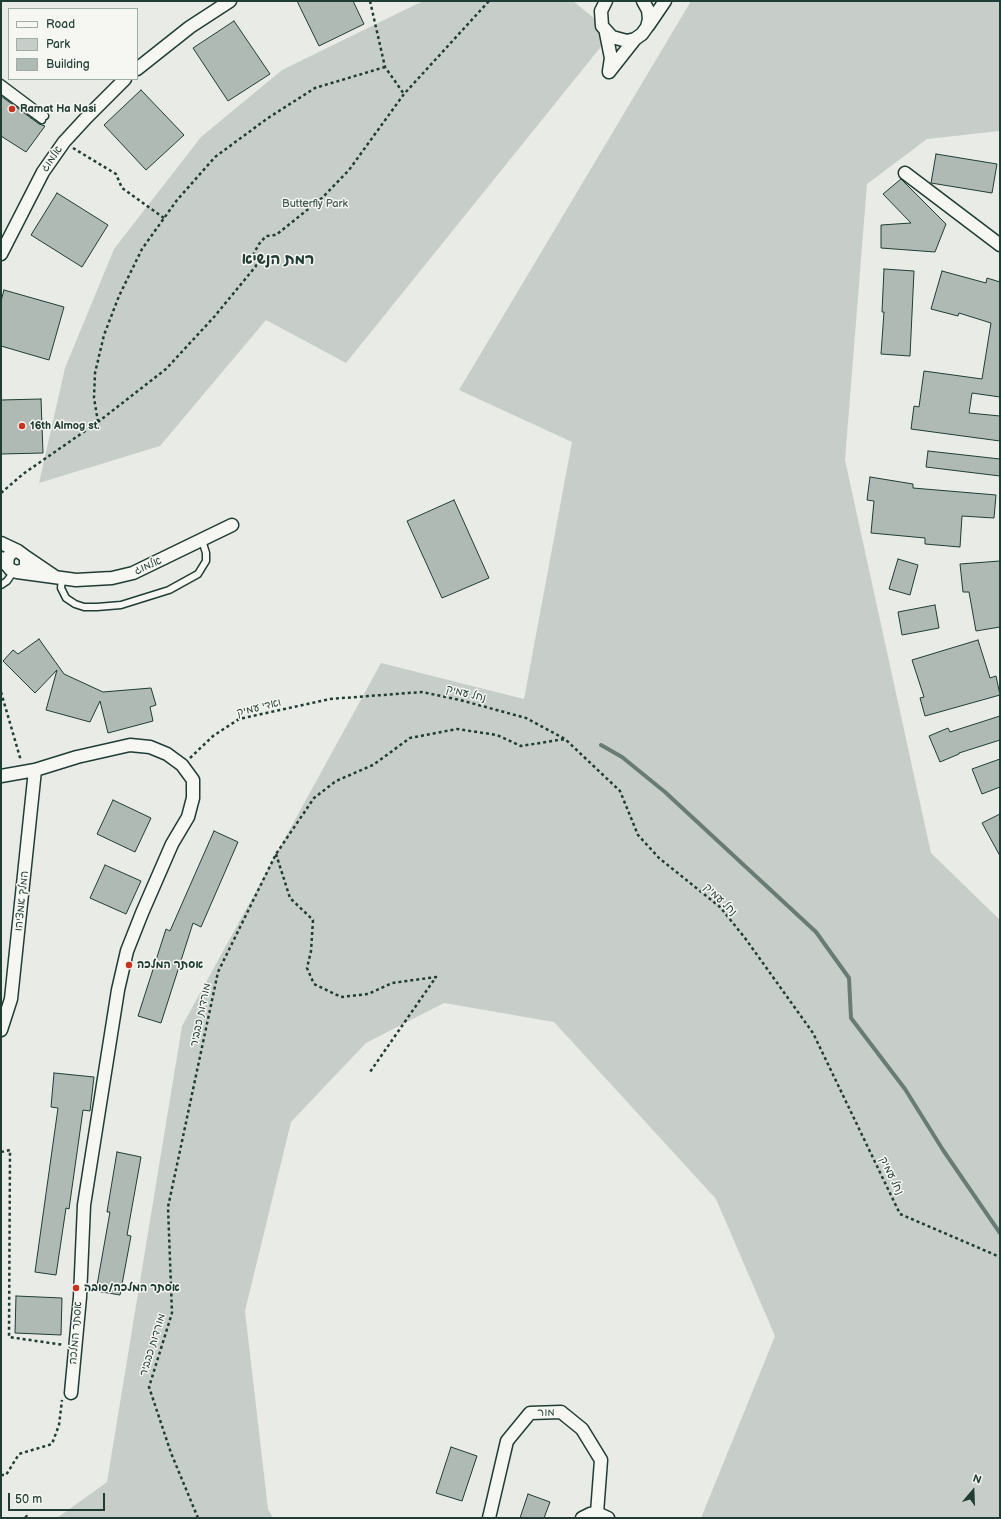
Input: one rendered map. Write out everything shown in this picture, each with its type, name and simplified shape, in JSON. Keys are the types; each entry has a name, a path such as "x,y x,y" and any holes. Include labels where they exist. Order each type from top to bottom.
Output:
{"street":[{"path":"138,68 190,27 230,1"},
{"path":"643,1 648,10 649,19 647,27"},
{"path":"604,2 600,19 606,33 611,58 609,72 635,39 642,34 665,1"},
{"path":"606,33 618,40 627,41 635,39"},
{"name":"אלמוג","path":"1,254 43,172 64,142 125,80"},
{"path":"905,173 1000,245"},
{"name":"אלמוג","path":"10,566 76,580 94,580 133,573 232,525"},
{"name":"אלמוג","path":"1,543 59,577"},
{"path":"9,554 22,554 26,566 22,570 10,566 7,559 9,554"},
{"name":"אסתר המלכה","path":"1,776 30,771 77,757 130,745 150,747 167,754 182,765 193,780 193,798 188,817 172,844 142,913 127,951 118,990 84,1205 80,1297 74,1347 71,1393"},
{"name":"המלך אמציהו","path":"1,1030 11,999 30,771"},
{"name":"מור","path":"489,1518 507,1441 530,1413 561,1412 582,1429 601,1460 602,1516"},
{"path":"582,1518 590,1514 602,1516"}],"lane":[{"path":"1,83 44,118 1,90"},
{"path":"59,577 61,588 66,598 75,604 84,607 121,605 169,590 198,574 206,561 206,553 202,540"},
{"path":"1,584 7,580 10,566"}],"path":[{"path":"370,1 385,67 404,94"},
{"path":"1,493 23,474 98,422 166,369 214,317 256,266 254,253 266,236 276,235 322,198 349,170 404,94 489,1"},
{"path":"98,422 94,398 95,373 104,335 120,296 142,250 176,200 215,157 268,118 315,88 385,67"},
{"path":"64,142 90,160 108,168 116,174 122,188 164,218"},
{"path":"1,692 30,771"},
{"name":"נחל עמיק","path":"330,699 422,692 460,700 526,718 565,739 620,791 638,835 660,858 720,907 759,957 813,1033 900,1214 1000,1257"},
{"name":"ואדי עמיק","path":"182,765 213,736 239,719 330,699"},
{"name":"מורדות כבביר","path":"198,1518 171,1453 149,1387 172,1313 168,1207 218,972 276,854 314,798 336,781 373,765 410,738 457,729 496,735 521,746 565,739"},
{"path":"276,854 290,898 313,920 311,951 307,968 314,984 341,997 368,994 392,983 436,977 370,1072"},
{"path":"1,1152 10,1150 9,1337 74,1347"},
{"path":"1,1475 6,1475 19,1454 52,1444 60,1425 62,1395 71,1393"},
{"path":"25,1518 27,1516 30,1518"}],"green space":[{"name":"Butterfly Park","path":"423,1 573,1 612,33 346,363 266,320 160,446 39,483 65,368 114,249 201,137 282,70"},
{"path":"691,1 1000,1 1000,131 927,139 867,184 845,460 931,853 1000,920 1000,1518 701,1518 775,1336 716,1199 554,1022 444,1003 366,1043 291,1122 245,1311 268,1509 273,1518 57,1518 107,1482 182,1026 381,663 524,699 572,442 459,390"}],"building":[{"path":"297,1 353,1 364,24 319,46"},
{"path":"234,21 270,74 228,101 193,48"},
{"path":"141,90 184,135 146,170 104,125"},
{"name":"Ramat Ha Nasi","path":"1,96 39,124 45,126 26,152 1,136"},
{"path":"936,154 997,164 992,193 931,183"},
{"path":"901,179 946,224 935,252 881,248 881,225 911,223 883,194"},
{"path":"57,193 108,225 82,267 31,235"},
{"path":"884,269 914,271 910,356 881,354 884,312 882,312"},
{"path":"942,271 986,283 987,278 1000,282 1000,397 972,393 969,413 1000,416 1000,441 911,429 914,406 919,407 924,371 982,379 991,323 959,313 958,316 931,309"},
{"path":"4,290 64,307 49,360 1,346 1,301"},
{"name":"16th Almog st.","path":"41,399 43,453 1,454 1,400"},
{"path":"928,451 1000,459 1000,476 926,467"},
{"path":"870,477 913,484 913,488 996,495 994,518 962,516 960,547 925,544 925,538 871,533 874,501 867,500"},
{"path":"454,500 489,578 442,598 407,521"},
{"path":"898,559 918,565 910,595 889,589"},
{"path":"1000,561 1000,627 976,631 969,592 963,592 960,564"},
{"path":"935,605 939,628 902,635 898,612"},
{"path":"39,639 64,674 103,692 151,688 156,705 150,707 153,721 108,733 100,701 90,722 46,710 57,670 35,693 3,661 13,650 18,654"},
{"path":"978,640 990,678 996,676 1000,695 925,716 920,698 924,697 912,660"},
{"path":"1000,716 1000,740 959,753 940,762 929,736 948,728 950,732"},
{"path":"1000,759 1000,787 982,794 972,769"},
{"path":"113,800 151,818 135,852 97,834"},
{"path":"1000,814 1000,856 982,823"},
{"path":"214,831 238,842 201,927 193,923 161,1023 138,1016 166,929 170,931"},
{"path":"105,865 141,881 126,914 90,898"},
{"path":"54,1073 94,1077 90,1111 83,1110 69,1209 66,1208 56,1275 35,1272 58,1108 51,1107"},
{"path":"117,1152 141,1157 127,1235 131,1236 120,1295 96,1291 110,1212 107,1212"},
{"path":"16,1296 62,1298 61,1335 15,1333"},
{"path":"451,1447 477,1456 462,1501 436,1493"},
{"path":"528,1494 550,1502 544,1518 520,1518"}],"waterway":[{"path":"601,745 622,757 665,792 816,932 849,978 851,1018 905,1089 943,1150 1000,1233"}],"place":[{"name":"Ramat Ha Nasi","path":"12,109"},
{"name":"16th Almog st.","path":"22,426"},
{"name":"אסתר המלכה","path":"129,965"},
{"name":"אסתר המלכה/סובה","path":"76,1288"}],"district":[{"name":"רמת הנשיא","path":"278,260"}]}
